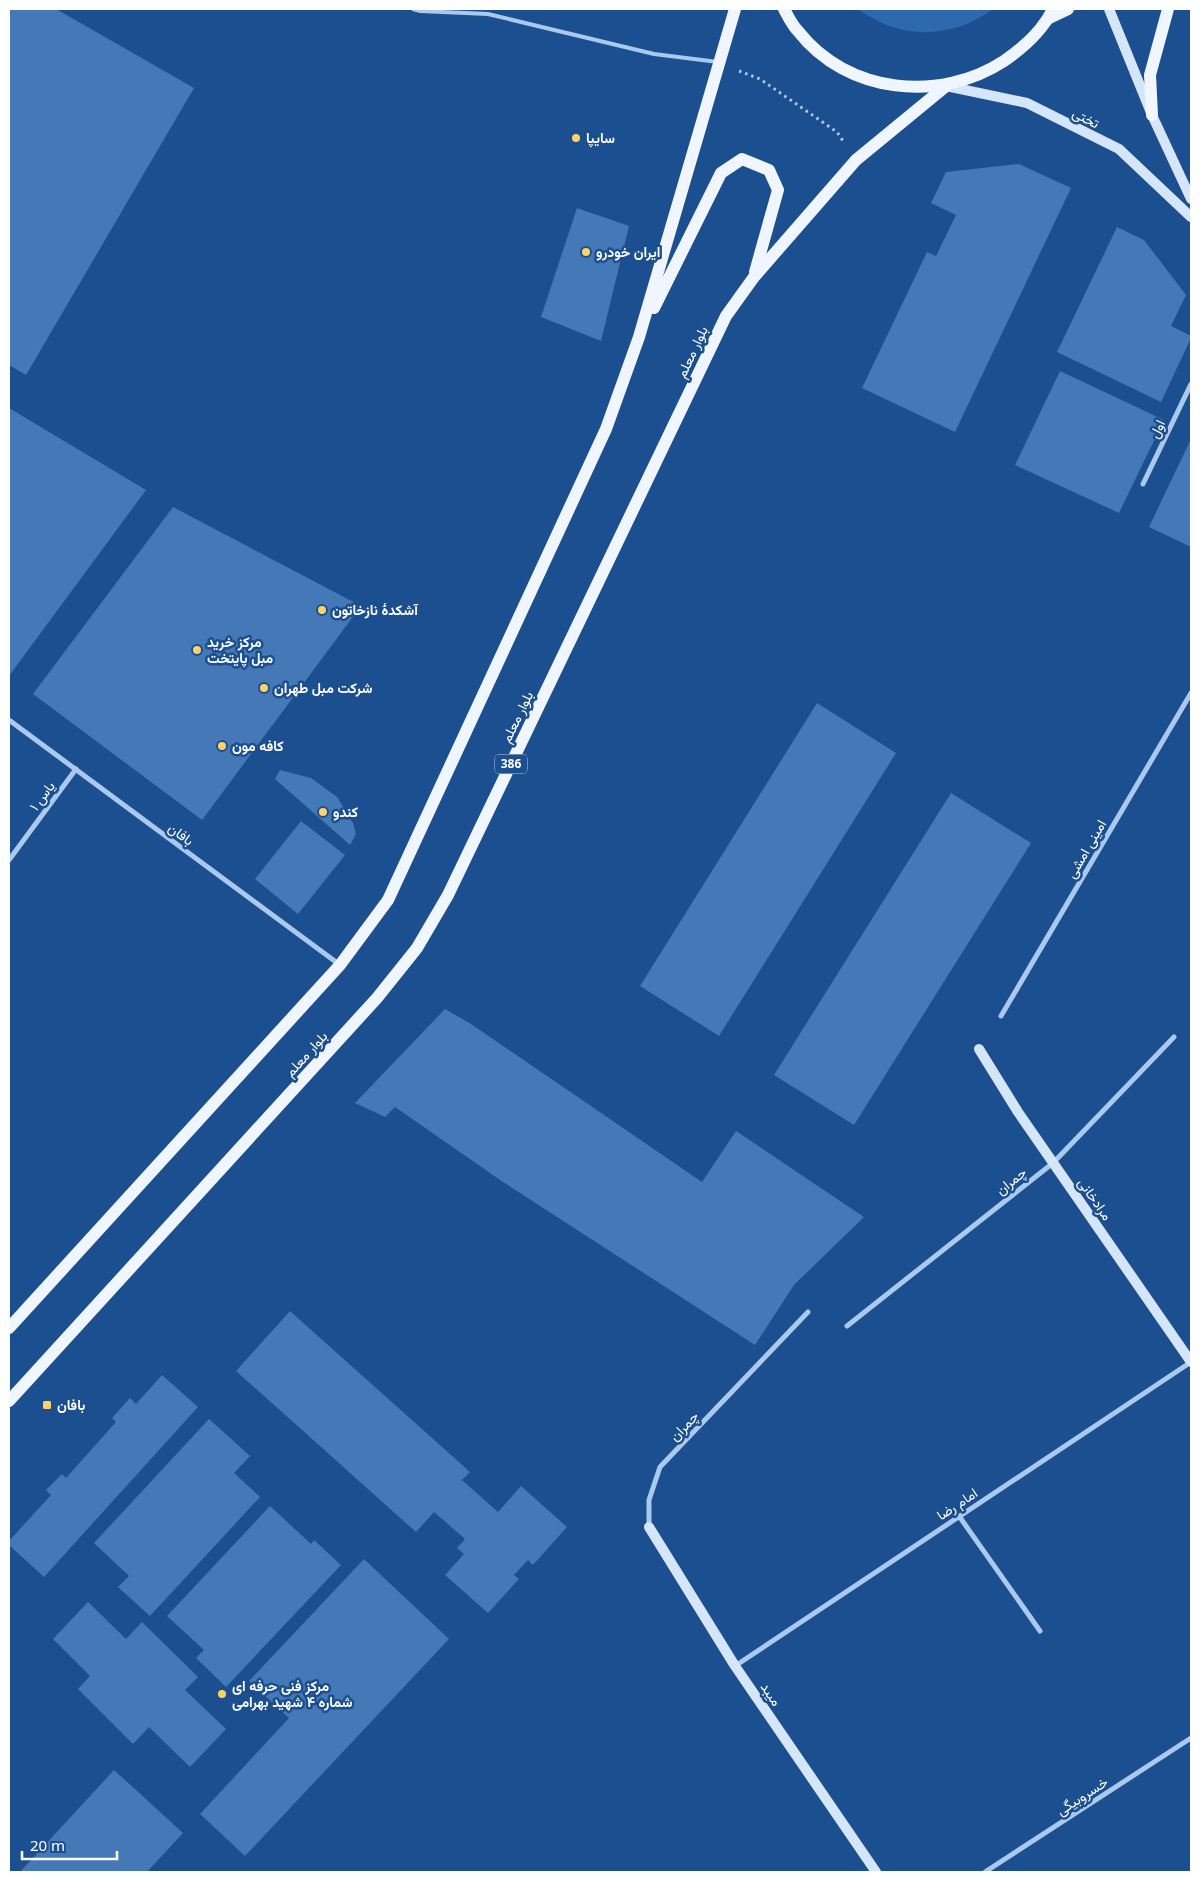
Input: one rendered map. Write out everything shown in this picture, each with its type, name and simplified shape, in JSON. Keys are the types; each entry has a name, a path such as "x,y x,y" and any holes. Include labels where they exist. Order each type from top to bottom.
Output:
{"main road":[{"path":"9,1328 340,965 388,900 409,860 606,429 639,337 735,9"},
{"path":"784,9 798,32 828,60 865,79 905,88 946,86 986,73 1021,50 1051,13 1068,9"},
{"path":"1152,115 1150,76 1168,9"},
{"name":"بلوار معلم","path":"9,1401 377,998 430,929 726,316 754,277 856,160 946,86"},
{"path":"639,337 721,173 742,159 769,170 778,190 754,277"}],"street":[{"path":"1109,9 1152,115 1191,198"},
{"name":"تختی","path":"946,86 1027,103 1119,149 1191,217"},
{"name":"اول","path":"1143,484 1191,384"},
{"name":"امینی امشی","path":"1001,1016 1191,693"},
{"name":"بافان","path":"9,720 340,965"},
{"name":"یاس ۱","path":"9,860 76,769"},
{"name":"چمران","path":"847,1326 1053,1162 1174,1037"},
{"name":"مرادخانی","path":"979,1049 1053,1162 1191,1362"},
{"name":"چمران","path":"649,1527 649,1500 660,1467 808,1312"},
{"name":"امام رضا","path":"735,1666 1191,1362"},
{"path":"959,1516 1040,1631"},
{"name":"میبد","path":"649,1527 735,1666 876,1872"},
{"name":"خسروبیگی","path":"985,1872 1191,1738"}],"lane":[{"path":"413,9 420,11 488,14 654,54 719,62"}],"path":[{"path":"719,62 760,79 837,132 856,160"}],"shaded area":[{"path":"858,9 993,9 966,24 952,29 922,32 892,27"}],"building":[{"path":"9,9 56,9 194,88 26,375 9,365"},
{"path":"1019,164 1071,188 955,432 862,388 927,252 936,256 956,215 931,203 946,172"},
{"path":"577,208 629,226 601,341 541,317"},
{"path":"1117,227 1144,240 1186,295 1171,326 1191,336 1191,338 1161,402 1057,352"},
{"path":"1060,371 1164,420 1119,513 1015,465"},
{"path":"9,408 146,490 9,676"},
{"path":"1191,439 1191,547 1149,527"},
{"name":"مرکز خرید مبل پایتخت","path":"173,507 361,606 202,820 33,694"},
{"path":"817,703 896,753 719,1036 640,986"},
{"path":"280,770 311,778 337,797 353,823 356,834 350,845 275,779"},
{"path":"951,793 1031,843 854,1125 774,1075"},
{"path":"301,821 345,855 298,914 255,879"},
{"path":"445,1009 471,1024 702,1182 736,1131 864,1217 794,1285 755,1345 500,1180 395,1107 385,1117 355,1103"},
{"path":"290,1311 470,1472 462,1480 498,1512 521,1486 567,1527 533,1565 528,1560 514,1575 519,1579 488,1613 445,1575 464,1554 457,1548 465,1539 434,1512 416,1532 236,1371"},
{"path":"162,1375 198,1407 44,1577 9,1545 9,1541 51,1495 46,1490 62,1474 66,1478 116,1422 112,1418 130,1398 136,1404"},
{"path":"209,1419 250,1456 234,1473 260,1497 150,1616 118,1587 129,1576 94,1543"},
{"path":"270,1506 311,1544 314,1540 341,1565 226,1687 196,1658 204,1650 167,1616"},
{"path":"364,1559 449,1639 245,1856 200,1814 289,1718 249,1681"},
{"path":"88,1602 126,1639 142,1622 198,1677 185,1690 226,1729 190,1767 149,1727 133,1744 78,1689 90,1676 53,1639"},
{"path":"114,1770 183,1833 147,1872 20,1872"}],"place":[{"name":"سایپا","path":"576,138"},
{"name":"ایران خودرو","path":"586,252"},
{"name":"آشکدهٔ نازخاتون","path":"322,610"},
{"name":"مرکز خرید مبل پایتخت","path":"197,650"},
{"name":"شرکت مبل طهران","path":"264,688"},
{"name":"کافه مون","path":"222,746"},
{"name":"کندو","path":"323,812"},
{"name":"بافان","path":"47,1405"},
{"name":"مرکز فنی حرفه ای شماره ۴ شهید بهرامی","path":"222,1694"}]}
